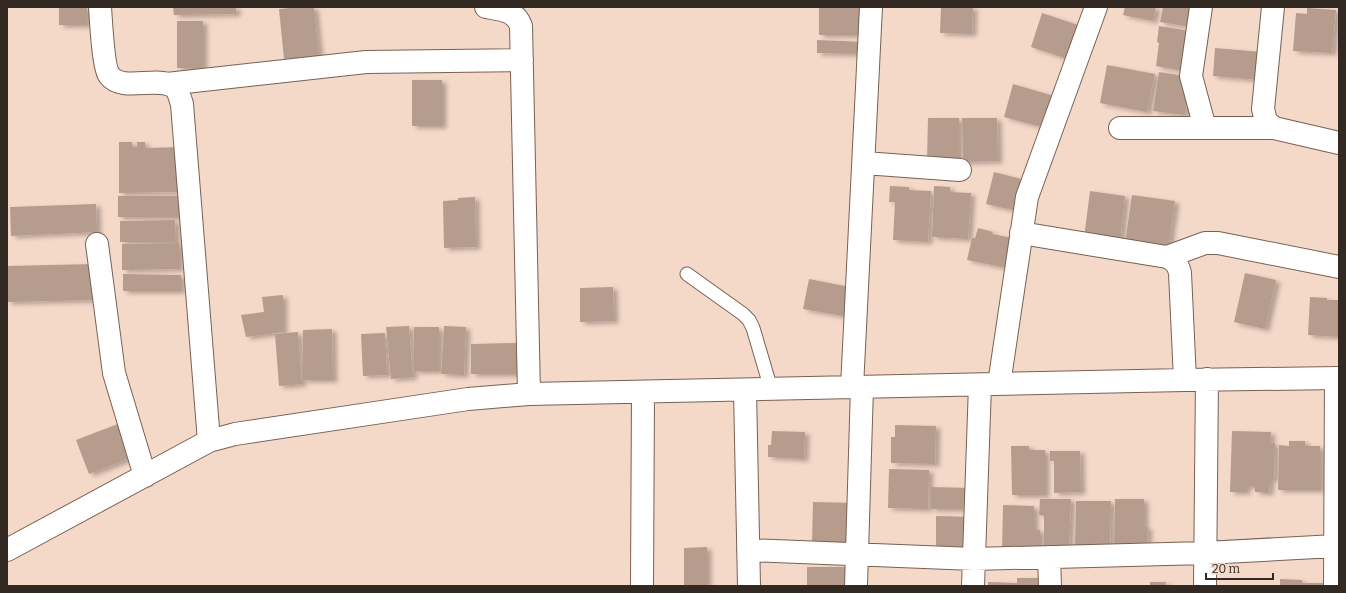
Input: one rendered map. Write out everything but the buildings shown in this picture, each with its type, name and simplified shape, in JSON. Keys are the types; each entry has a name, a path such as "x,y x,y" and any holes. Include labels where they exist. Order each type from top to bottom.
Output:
{"street":[{"path":"100,7 106,64 109,75 117,82 167,84 366,62 522,60"},
{"path":"486,7 514,14 521,26 529,394"},
{"path":"856,586 858,554 857,387 864,164 871,7"},
{"path":"973,586 974,559 990,384 1027,197 1096,7"},
{"path":"1201,7 1191,76 1205,128"},
{"path":"1273,7 1264,109 1266,121 1274,128"},
{"path":"167,84 175,88 180,96 182,104 209,441"},
{"path":"1120,128 1274,128 1339,143"},
{"path":"864,164 960,170"},
{"path":"1021,233 1167,257 1174,261 1178,266 1196,380 1205,553 1205,586"},
{"path":"1167,257 1205,243 1218,243 1339,267"},
{"path":"97,244 114,373 145,476"},
{"path":"7,550 209,441 235,434 468,398 529,394 1338,378 1334,586"},
{"path":"744,390 749,586"},
{"path":"642,586 643,392"},
{"path":"748,550 974,559 1205,553 1336,538"},
{"path":"1049,557 1050,586"}],"lane":[{"path":"687,274 744,314 749,320 771,389"}]}
